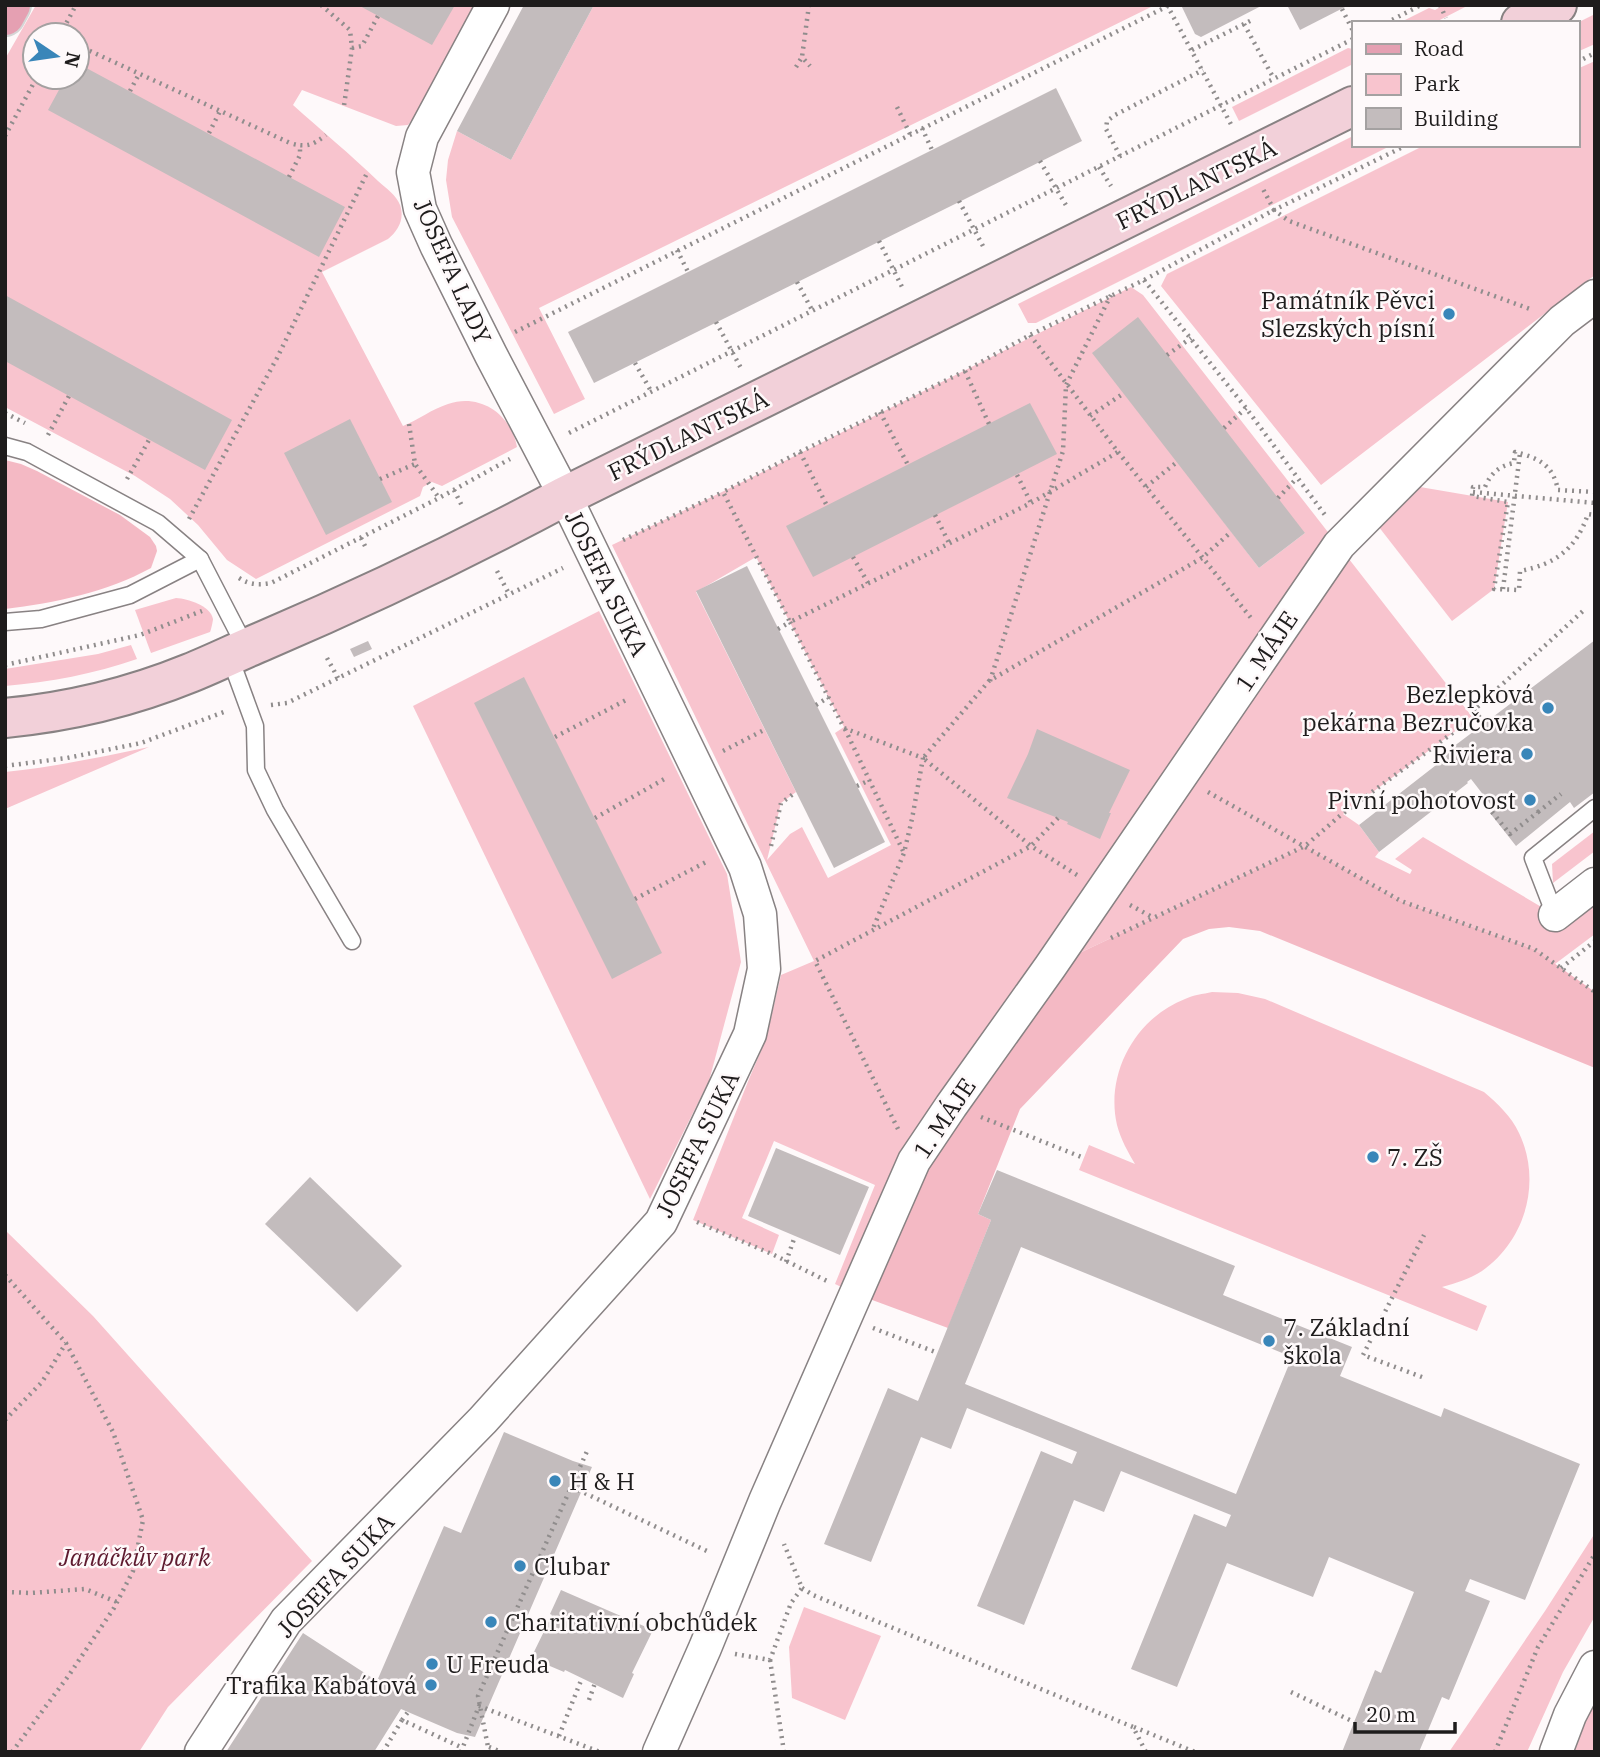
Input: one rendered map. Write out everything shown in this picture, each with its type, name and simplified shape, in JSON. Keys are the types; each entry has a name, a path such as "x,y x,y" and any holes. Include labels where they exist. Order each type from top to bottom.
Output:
{"main road":[{"path":"5,16 11,5"}],"street":[{"name":"JOSEFA LADY","path":"493,5 422,137 413,172 420,209 436,244 548,437 565,496"},
{"path":"1525,21 1557,5"},
{"name":"FRÝDLANTSKÁ","path":"5,718 79,708 119,697 191,673 322,616 481,541 565,496 1352,106"},
{"path":"1341,542 1562,321 1595,296"},
{"name":"JOSEFA SUKA","path":"201,1752 286,1621 483,1420 661,1222 750,1034 764,969 761,914 745,867 565,496"},
{"name":"1. MÁJE","path":"659,1752 765,1501 914,1161 1341,542"},
{"path":"1555,915 1595,884"},
{"path":"1556,1752 1570,1714 1595,1668"}],"lane":[{"path":"5,446 27,452 158,523 200,559 223,603 237,651 248,708 255,726 256,770 275,810 352,941"},
{"path":"5,622 41,619 130,595 200,559"},
{"path":"1555,915 1533,858 1595,808"}],"path":[{"path":"67,21 76,5"},
{"path":"321,5 350,30 352,48 344,106"},
{"path":"796,67 802,57 809,5"},
{"path":"1390,21 1421,5"},
{"path":"1440,5 1446,18"},
{"path":"504,337 1168,6"},
{"path":"1342,9 1352,29"},
{"path":"352,48 362,46 377,16"},
{"path":"1192,50 1252,20"},
{"path":"1244,24 1274,79"},
{"path":"5,665 140,635 223,603 260,585 271,583 439,498 548,437 568,433 1352,40"},
{"path":"91,52 290,143 300,146 314,144 326,135"},
{"path":"1579,61 1595,53"},
{"path":"802,57 810,66"},
{"path":"1120,156 1105,129 1107,121 1115,114 1203,70"},
{"path":"130,91 139,74"},
{"path":"5,136 29,91"},
{"path":"897,107 910,134"},
{"path":"209,133 220,111"},
{"path":"922,128 932,150"},
{"path":"289,177 300,155 300,146"},
{"path":"1403,147 1274,210 1289,221 1562,321"},
{"path":"1040,161 1067,207"},
{"path":"1099,167 1111,186"},
{"path":"179,514 188,522 277,358 368,172"},
{"path":"959,201 984,249"},
{"path":"879,241 903,290"},
{"path":"677,250 688,272"},
{"path":"1144,280 1246,408 1341,542"},
{"path":"797,282 813,310"},
{"path":"989,681 1063,451 1066,385 1111,295"},
{"path":"716,322 742,371"},
{"path":"5,766 67,758 141,743 227,711 287,703 723,492 965,371 1031,335 1146,488 1272,643"},
{"path":"1167,355 1191,338"},
{"path":"635,363 651,391"},
{"path":"965,371 989,425"},
{"path":"1090,416 1124,393"},
{"path":"37,430 48,436 69,396"},
{"path":"1224,428 1246,408"},
{"path":"880,412 908,465"},
{"path":"5,413 26,424"},
{"path":"409,424 415,464 439,498"},
{"path":"548,437 568,433"},
{"path":"116,472 127,479 149,440"},
{"path":"800,452 827,506"},
{"path":"778,629 1031,503 1118,452"},
{"path":"1595,492 1558,490 1556,481 1545,465 1532,456 1516,452 1514,463 1495,470 1485,487 1473,487 1472,496 1508,502 1494,589 1519,590 1520,570 1541,566 1558,557 1572,546 1588,514 1595,516"},
{"path":"1503,589 1520,453"},
{"path":"1146,488 1177,461"},
{"path":"380,479 415,464"},
{"path":"1017,475 1031,503"},
{"path":"1278,498 1297,478"},
{"path":"723,492 845,728 904,853"},
{"path":"1473,492 1595,503"},
{"path":"935,515 949,543"},
{"path":"872,931 904,853 923,758 989,681 1202,558 1231,532"},
{"path":"361,538 367,550"},
{"path":"853,557 868,583"},
{"path":"231,572 247,583 260,585"},
{"path":"1484,723 1474,710 1583,611"},
{"path":"327,658 338,678"},
{"path":"555,737 657,685"},
{"path":"816,705 829,697"},
{"path":"1108,939 1305,846 1342,814 1474,718"},
{"path":"845,728 923,758 1031,846 1102,890 1154,918"},
{"path":"595,818 677,772 764,730"},
{"path":"1180,777 1401,901 1534,949 1595,992"},
{"path":"857,786 870,780"},
{"path":"770,850 782,803 796,792"},
{"path":"1492,812 1510,834 1536,810 1561,794"},
{"path":"914,1161 815,961 1031,846 1058,818"},
{"path":"635,898 706,862"},
{"path":"1561,968 1595,941"},
{"path":"951,1106 1084,1158"},
{"path":"692,1220 772,1254 851,1306 938,1353"},
{"path":"786,1262 795,1236"},
{"path":"1422,1377 1363,1355 1424,1236"},
{"path":"5,1275 65,1343 113,1432 143,1520 133,1571 107,1620 12,1752"},
{"path":"5,1420 42,1382 65,1343"},
{"path":"502,1752 489,1749 476,1695 589,1449"},
{"path":"572,1487 738,1566"},
{"path":"765,1501 802,1588 813,1595 1195,1752"},
{"path":"1495,1752 1538,1647 1595,1554"},
{"path":"784,1752 770,1660 791,1602 802,1588"},
{"path":"5,1592 85,1589 117,1602"},
{"path":"705,1648 770,1660"},
{"path":"559,1736 582,1678"},
{"path":"589,1700 595,1683"},
{"path":"1291,1692 1354,1722"},
{"path":"480,1706 600,1752"},
{"path":"402,1720 462,1750 480,1706"},
{"path":"383,1752 408,1712"},
{"path":"1133,1727 1146,1752"}],"green space":[{"path":"36,5 475,5 416,115 408,125 396,126 302,90 293,105 391,192 400,205 400,224 388,239 322,272 403,426 448,404 471,401 492,409 501,416 514,435 517,447 442,486 432,482 423,487 420,496 256,579 227,560 198,525 170,499 135,476 5,407 5,59 21,31 21,91 91,91 91,21 27,21"},
{"path":"594,5 1151,7 539,308 585,399 554,414 452,217 446,180 448,160 457,131 511,160"},
{"path":"1444,5 1469,5 1438,21 1403,21 1429,8 1435,10"},
{"path":"1595,14 1595,44 1579,51 1579,22"},
{"path":"1348,48 1352,49 1352,64 1239,121 1232,107"},
{"path":"1595,61 1595,275 1321,485 1161,286 1167,274 1421,147 1579,147 1579,68"},
{"path":"1352,137 1352,147 1388,147 1036,323 1028,323 1018,304"},
{"path":"1131,287 1143,295 1473,718 1343,814 1359,825 1379,852 1375,857 1410,874 1412,870 1395,859 1423,837 1555,915 1595,903 1595,934 1555,964 1534,949 1401,901 1305,846 1050,967 856,1294 835,1284 875,1185 774,1141 742,1218 779,1235 772,1254 693,1220 766,1039 781,975 814,961 612,545 808,450","holes":["1204,496 1305,533 1259,568","756,557 844,727 835,733 891,845 828,878 802,827 790,834 767,860 781,803 796,792 696,592"]},
{"path":"1420,487 1508,502 1494,589 1452,621 1375,522"},
{"path":"176,598 192,601 208,610 213,619 210,632 151,653 135,610"},
{"path":"599,611 727,874 741,962 709,1081 650,1199 413,706"},
{"path":"131,645 137,659 72,677 5,686 5,669 98,654"},
{"path":"149,747 5,809 5,772 59,765"},
{"path":"1595,831 1595,851 1553,883 1552,864"},
{"path":"1212,992 1238,993 1265,999 1484,1092 1508,1116 1526,1151 1529,1190 1526,1208 1510,1243 1497,1258 1468,1279 1442,1287 1487,1306 1477,1331 1079,1170 1089,1145 1135,1164 1117,1125 1114,1105 1120,1067 1128,1050 1152,1019 1188,998"},
{"name":"Janáčkův park","path":"5,1230 93,1316 312,1561 168,1707 139,1752 5,1752"},
{"path":"1595,1533 1595,1616 1563,1672 1527,1752 1449,1752 1545,1611"},
{"path":"804,1607 881,1636 845,1720 792,1698 789,1647"},
{"path":"1595,1699 1595,1752 1572,1752 1573,1748"}],"shaded area":[{"path":"5,460 37,471 120,515 150,537 157,551 151,568 117,584 80,595 5,609"},
{"path":"1305,846 1401,901 1534,949 1595,992 1595,1068 1260,931 1229,927 1209,929 1183,939 1020,1109 978,1214 991,1220 948,1328 856,1294 914,1161 1050,967"}],"building":[{"path":"358,5 455,5 432,45"},
{"path":"524,5 594,5 511,160 457,131"},
{"path":"1181,5 1263,5 1201,37 1195,34"},
{"path":"1287,5 1349,5 1300,30"},
{"path":"91,71 345,207 319,257 48,110 58,91 91,91"},
{"path":"1056,88 1082,141 594,383 568,332"},
{"path":"5,295 232,420 205,470 5,361"},
{"path":"1138,317 1305,533 1259,568 1092,353"},
{"path":"1030,403 1057,454 813,577 786,526"},
{"path":"350,419 392,502 326,535 284,453"},
{"path":"747,566 885,842 834,868 696,591"},
{"path":"1595,640 1595,792 1574,808 1570,802 1516,846 1490,813 1495,810 1471,779 1379,852 1359,825 1440,762 1437,759"},
{"path":"368,641 372,649 354,657 350,649"},
{"path":"524,677 662,953 612,979 474,703"},
{"path":"1037,729 1130,770 1109,813 1100,839 1067,824 1068,822 1007,798"},
{"path":"776,1148 869,1187 840,1255 748,1216"},
{"path":"997,1170 1235,1266 1223,1295 1352,1347 1340,1376 1441,1417 1444,1408 1580,1464 1525,1600 1470,1579 1465,1591 1490,1601 1449,1700 1442,1697 1419,1752 1342,1752 1375,1670 1381,1673 1414,1592 1329,1557 1313,1597 1227,1563 1177,1687 1131,1669 1194,1514 1226,1527 1231,1515 1121,1471 1104,1512 1074,1500 1024,1625 977,1606 1041,1451 1072,1464 1077,1452 967,1408 951,1449 921,1437 871,1562 824,1544 888,1388 918,1401 991,1220 978,1214","holes":["1021,1247 1292,1357 1236,1494 965,1384"]},
{"path":"310,1177 402,1266 357,1312 265,1224"},
{"path":"504,1432 592,1467 475,1737 457,1733 401,1709 374,1752 226,1752 303,1633 377,1681 444,1526 461,1533"},
{"path":"561,1590 653,1630 623,1698 565,1670 564,1672 531,1658"}],"place":[{"name":"Památník Pěvci Slezských písní","path":"1449,314"},
{"name":"Bezlepková pekárna Bezručovka","path":"1548,708"},
{"name":"Riviera","path":"1527,754"},
{"name":"Pivní pohotovost","path":"1530,800"},
{"name":"7. ZŠ","path":"1373,1157"},
{"name":"7. Základní škola","path":"1269,1341"},
{"name":"H & H","path":"555,1481"},
{"name":"Clubar","path":"520,1566"},
{"name":"Charitativní obchůdek","path":"491,1622"},
{"name":"U Freuda","path":"432,1664"},
{"name":"Trafika Kabátová","path":"431,1685"}]}
